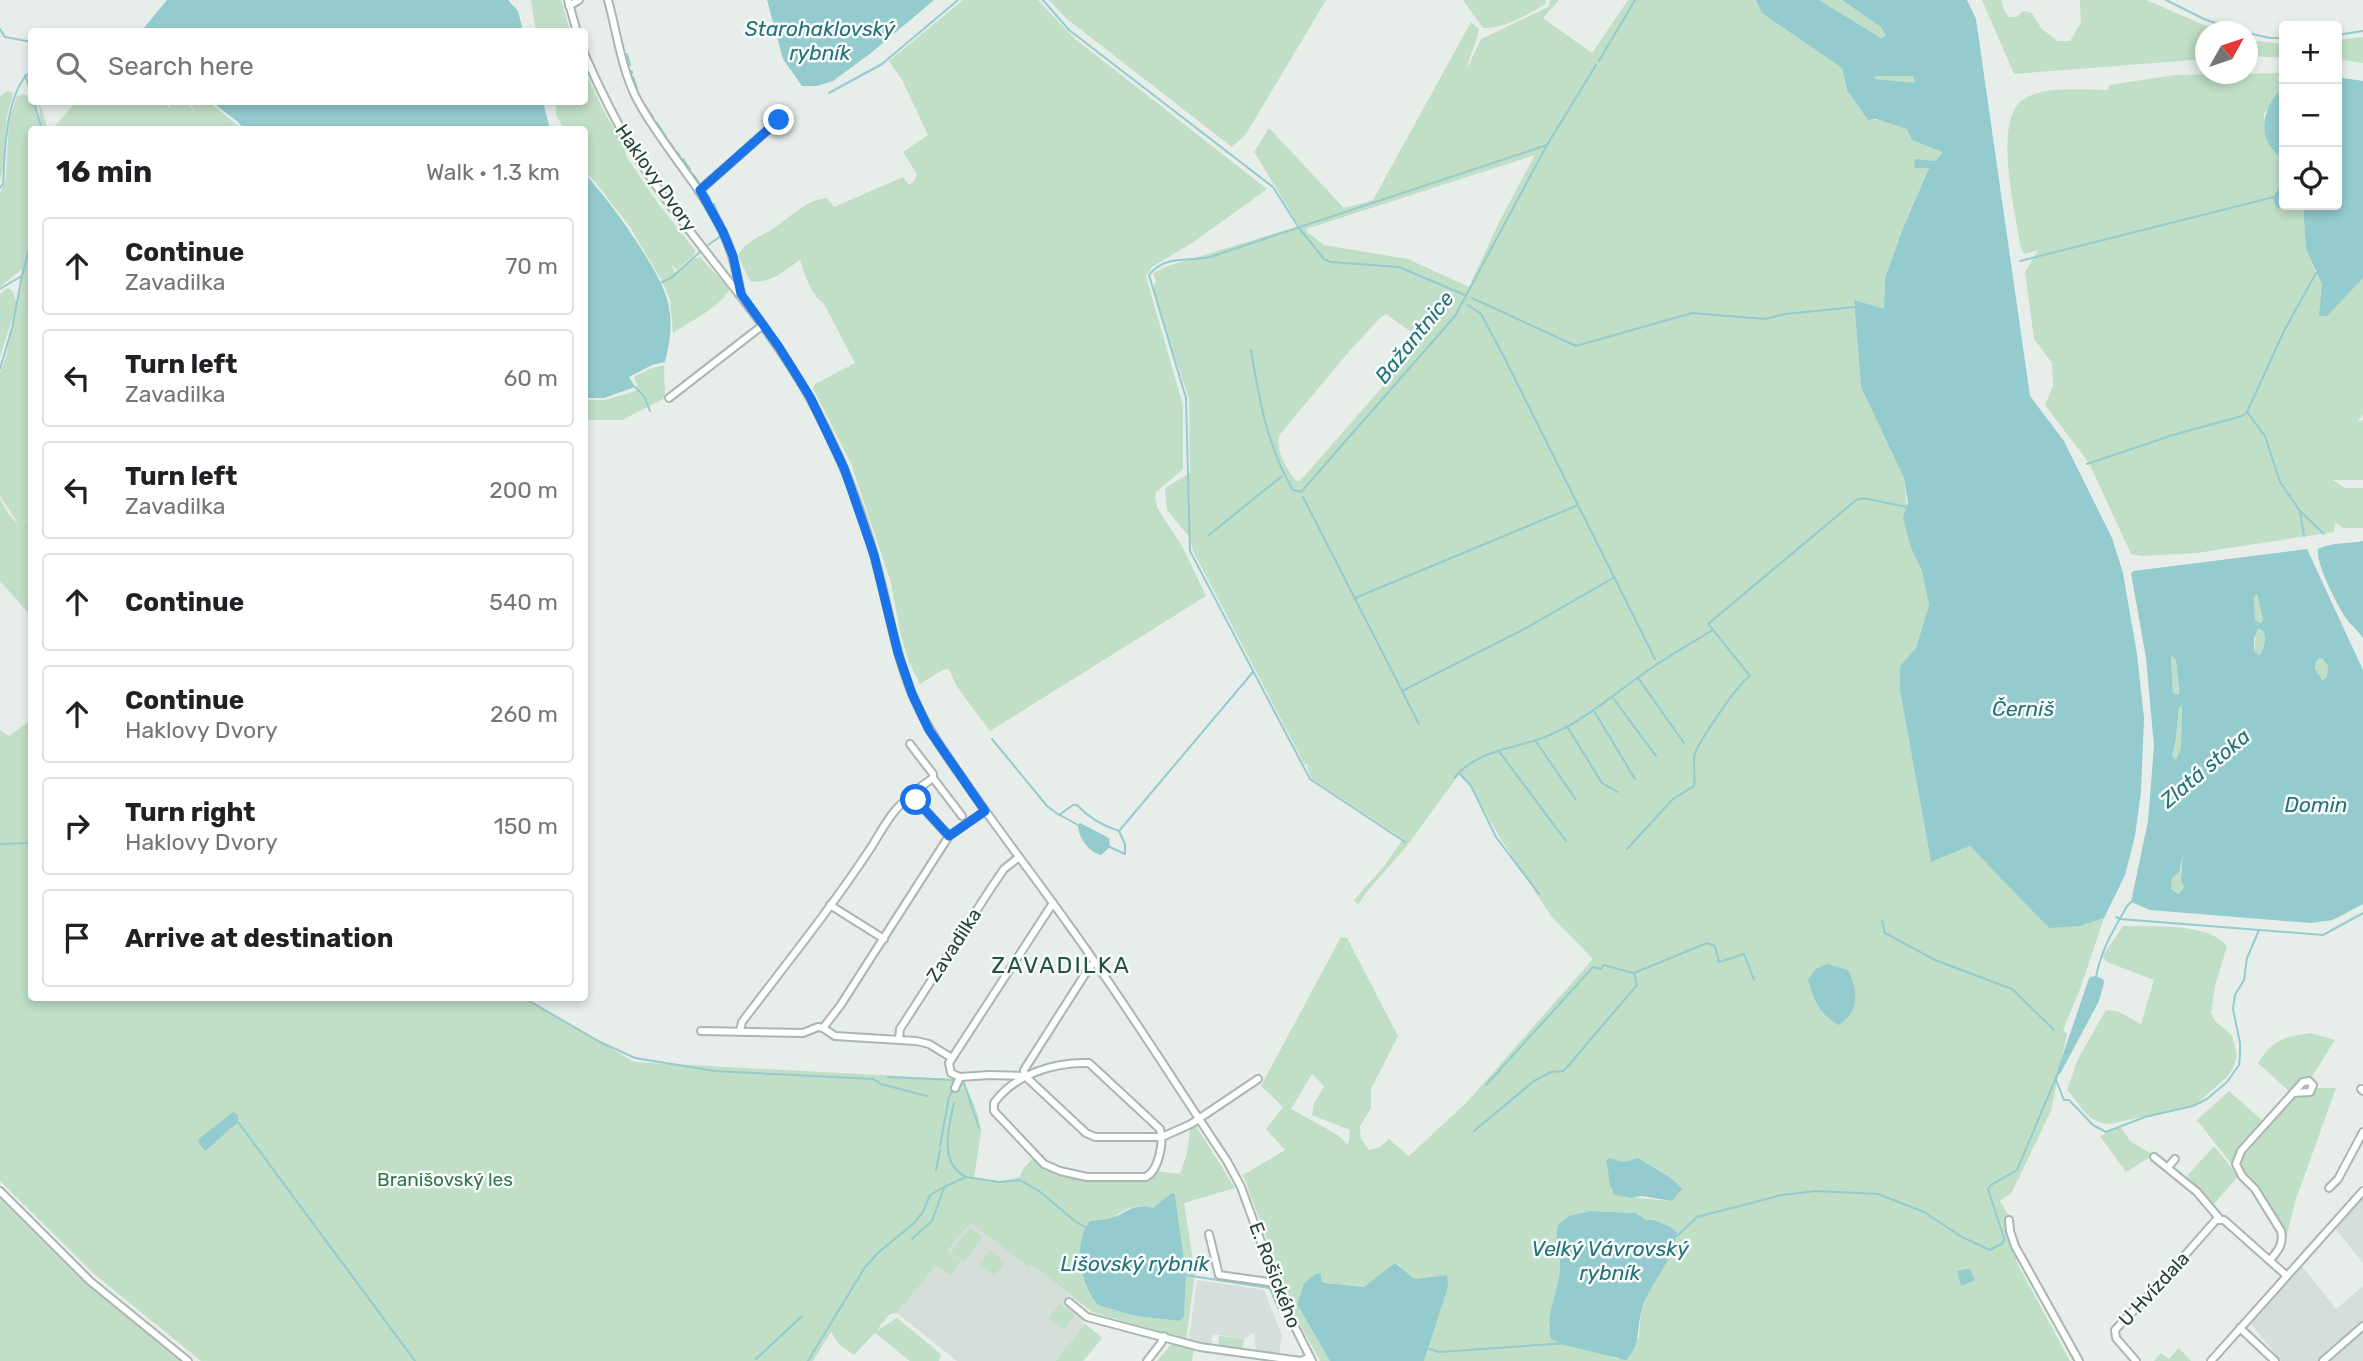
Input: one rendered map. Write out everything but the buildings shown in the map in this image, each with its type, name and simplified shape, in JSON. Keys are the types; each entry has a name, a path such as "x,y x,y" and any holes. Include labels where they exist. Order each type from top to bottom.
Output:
{"street":[{"path":"576,28 569,3 579,0"},
{"name":"Haklovy Dvory","path":"608,0 631,86 639,102 700,190 723,232 733,256 741,294"},
{"name":"Haklovy Dvory","path":"588,62 608,106 656,186 764,325"},
{"name":"Haklovy Dvory","path":"700,190 779,120"},
{"path":"668,398 764,325 810,397 844,468 876,563 898,653 912,694 929,730 1095,962 1199,1119"},
{"path":"910,744 962,816"},
{"path":"740,1031 742,1022 830,905 889,819 916,790 933,778"},
{"path":"912,797 949,836"},
{"path":"701,1031 792,1034 823,1028 884,939 949,836 985,811"},
{"name":"Zavadilka","path":"899,1040 900,1029 991,888 1004,869 1019,857"},
{"path":"1025,1076 960,1077 951,1073 949,1068 952,1058 1053,903"},
{"path":"830,905 884,939"},
{"path":"1095,962 1024,1070 1025,1076 1090,1136 1162,1138 1199,1119 1258,1079"},
{"path":"823,1028 835,1036 929,1044 952,1058"},
{"path":"1088,1063 1160,1129 1162,1138 1159,1142 1158,1163 1152,1174 1146,1177 1087,1177 1044,1164 994,1111 994,1103 1000,1094 1025,1076 1049,1068 1088,1063"},
{"path":"956,1088 960,1077"},
{"path":"2270,1261 2281,1245 2281,1231 2236,1164 2241,1151 2294,1093"},
{"name":"E. Rošického","path":"1199,1119 1241,1187 1292,1324 1311,1359"},
{"path":"2329,1188 2338,1180 2362,1135"},
{"path":"2154,1157 2197,1192 2219,1218 2287,1276"},
{"path":"2168,1167 2175,1159"},
{"path":"0,1191 90,1281 188,1361"},
{"path":"2210,1361 2363,1191"},
{"name":"U Hvízdala","path":"2136,1361 2116,1338 2115,1330 2219,1218"},
{"path":"2009,1220 2015,1246 2079,1361"},
{"path":"1209,1234 1219,1275 1276,1283"},
{"path":"1069,1302 1087,1317 1200,1347 1301,1361 1311,1359"},
{"path":"2323,1361 2363,1326"},
{"path":"2240,1328 2275,1361"},
{"path":"1147,1361 1164,1336"}],"shaded area":[{"path":"2363,1198 2363,1263 2335,1228"},
{"path":"971,1221 1029,1268 1032,1264 1070,1296 1064,1303 1102,1338 1083,1361 957,1361 897,1313"},
{"path":"2302,1266 2336,1309 2363,1286 2363,1361 2281,1361 2251,1324"},
{"path":"1197,1280 1264,1290 1282,1336 1279,1356 1256,1352 1254,1333 1244,1339 1213,1334 1211,1345 1189,1340"}],"green space":[{"path":"531,0 561,0 569,28 536,28"},
{"path":"963,0 1038,0 1074,38 1267,189 1195,241 1152,267 1146,276 1183,406 1183,469 1156,492 1155,497 1158,509 1182,546 1206,596 990,731 957,687 949,669 920,684 909,662 900,632 891,583 851,464 813,388 815,384 855,363 824,304 812,290 800,260 776,276 757,282 750,281 738,256 749,243 819,199 827,198 834,207 903,177 909,185 914,181 917,174 903,152 928,135 902,80 889,61"},
{"path":"1049,0 1326,0 1246,134 1232,147 1067,19"},
{"path":"1463,0 1545,0 1546,4 1508,23 1483,28"},
{"path":"1550,0 1559,0 1543,18 1592,53 1628,0 1756,0 1763,13 1842,68 1846,88 1868,120 1898,125 1943,152 1935,161 1918,160 1929,167 1885,278 1884,310 1854,301 1861,387 1904,478 1911,548 1922,571 1929,605 1916,648 1900,666 1900,691 1931,862 1970,846 2007,883 2080,926 2104,918 2063,1030 2067,1034 2051,1111 2012,1192 2000,1201 2007,1213 2017,1263 2070,1361 1424,1361 1445,1296 1446,1275 1414,1279 1405,1274 1398,1264 1364,1287 1322,1282 1321,1274 1304,1283 1297,1304 1330,1361 1320,1361 1295,1315 1243,1175 1285,1150 1266,1129 1283,1107 1261,1086 1341,937 1347,938 1398,1036 1371,1089 1371,1108 1360,1126 1361,1139 1369,1150 1380,1147 1389,1139 1409,1156 1467,1102 1593,959 1551,916 1460,773 1406,847 1358,905 1354,900 1385,865 1403,839 1312,779 1308,764 1305,765 1193,551 1190,538 1167,510 1165,488 1190,473 1189,399 1152,289 1156,282 1153,273 1299,226 1254,152 1269,128 1344,208 1373,200 1471,22 1479,29 1467,69 1481,39 1548,7","holes":["1535,155 1499,222 1469,287 1408,259 1324,245 1306,229","1386,314 1411,332 1419,345 1300,481 1297,481 1280,453 1280,434","1312,1074 1324,1086 1314,1104 1312,1115 1350,1130 1348,1145 1338,1135 1291,1109","1638,1158 1671,1178 1672,1201 1615,1195 1611,1190 1610,1175 1623,1162","1590,1211 1636,1213 1646,1220 1669,1226 1677,1232 1676,1245 1651,1287 1641,1313 1639,1337 1617,1359 1548,1329 1560,1273 1558,1225 1570,1216"]},
{"path":"1819,0 1842,0 1882,27 1886,36 1881,38"},
{"path":"1982,0 2001,0 2009,17 2017,17 2023,11 2032,13 2041,28 2057,41 2070,41 2081,23 2080,0 2146,0 2195,21 2195,60 2014,74"},
{"path":"2363,37 2363,63 2342,60 2342,39"},
{"path":"2258,41 2279,43 2279,58 2258,57"},
{"path":"2258,73 2279,73 2279,93 2264,114 2264,130 2273,150 2279,155 2279,210 2303,210 2306,249 2322,285 2342,298 2363,278 2363,415 2357,421 2363,420 2363,480 2333,480 2345,488 2363,488 2363,528 2343,528 2335,522 2334,532 2197,553 2142,556 2131,554 2089,463 2045,405 2053,386 2052,363 2034,339 2025,272 2038,250 2024,254 2020,245 2008,165 2010,123 2016,107 2027,97 2046,91 2108,90 2109,85 2175,75 2195,75 2195,84 2258,84"},
{"path":"1875,76 1913,76 1915,84 1874,79"},
{"path":"588,77 604,112 624,145 626,156 660,206 695,250 695,254 677,270 671,264 675,273 700,257 727,286 729,291 710,310 673,333 670,300 662,281 630,227 588,174 588,126 562,126 556,115 556,105 588,105"},
{"path":"7,91 13,93 7,117 0,181 0,96"},
{"path":"17,96 28,96 28,105 36,105 40,126 28,126 28,520 20,525 28,521 28,613 0,581 0,499 19,525 0,496 0,373 6,357 14,313 0,357 0,294 7,288 10,289 17,303 22,285 19,282 22,269 0,287 0,194 6,176 9,121"},
{"path":"40,105 47,126 40,126"},
{"path":"73,105 168,105 168,108 171,105 189,105 196,114 191,105 213,105 238,126 55,126"},
{"path":"664,365 665,398 622,420 588,420 588,400 605,400 639,390 634,377"},
{"path":"2257,594 2262,623 2255,620 2254,595"},
{"path":"2258,628 2264,632 2265,642 2259,655 2254,651"},
{"path":"2173,655 2176,661 2177,696 2173,693"},
{"path":"2320,658 2328,666 2327,677 2321,680 2315,669 2316,661"},
{"path":"2182,704 2181,748 2176,761 2172,756 2179,708"},
{"name":"Branišovský les","path":"28,722 28,1001 531,1001 634,1062 954,1079 964,1082 977,1112 981,1131 974,1179 1001,1181 1020,1177 1023,1169 1034,1157 1056,1173 1087,1179 1143,1179 1157,1171 1180,1174 1187,1154 1190,1129 1196,1126 1235,1188 1184,1203 1195,1274 1186,1339 1092,1312 1032,1265 1029,1268 971,1222 947,1251 961,1262 951,1275 936,1265 897,1313 890,1314 876,1331 897,1318 941,1355 939,1361 910,1361 875,1333 854,1355 839,1344 831,1332 813,1361 201,1361 94,1274 0,1181 0,730 9,736","holes":["1175,1194 1186,1275 1184,1317 1180,1321 1135,1316 1098,1305 1081,1263 1101,1232 1118,1214 1128,1208 1153,1208"]},
{"path":"2184,852 2181,873 2184,887 2180,894 2171,889 2172,878 2180,866"},
{"path":"2123,926 2193,929 2218,938 2227,946 2215,986 2211,1013 2215,1021 2232,1035 2237,1056 2227,1077 2195,1105 2110,1124 2089,1117 2067,1090 2078,1059 2106,1010 2117,1011 2141,1024 2154,980 2107,962 2102,957"},
{"path":"2311,1033 2335,1040 2311,1078 2301,1080 2290,1092 2258,1063 2280,1040"},
{"path":"2316,1088 2336,1088 2295,1202 2285,1243 2283,1230 2255,1184 2242,1172 2239,1165 2241,1157 2295,1096 2311,1095"},
{"path":"2229,1091 2264,1122 2237,1152 2233,1166 2197,1120"},
{"path":"2121,1127 2130,1141 2153,1155 2126,1172 2100,1136"},
{"path":"2214,1146 2238,1176 2214,1204 2187,1176"},
{"path":"0,1196 88,1284 183,1361 0,1361"},
{"path":"970,1227 983,1237 963,1262 951,1252"},
{"path":"990,1250 1005,1262 994,1276 979,1264"},
{"path":"1060,1304 1075,1316 1063,1330 1048,1318"},
{"path":"1085,1324 1102,1338 1083,1361 1056,1361"},
{"path":"1219,1336 1244,1339 1242,1351 1218,1347"},
{"path":"1174,1341 1194,1347 1192,1361 1157,1361"},
{"path":"2179,1348 2191,1361 2154,1361 2161,1353 2169,1359"}],"water":[{"path":"167,0 508,0 518,11 522,28 144,28"},
{"name":"Starohaklovský rybník","path":"767,0 934,0 833,81 817,86 802,86 783,59"},
{"name":"Černiš","path":"1756,0 1819,0 1881,38 1886,36 1881,27 1842,0 1967,0 1976,19 2030,396 2064,441 2112,538 2123,573 2137,654 2144,718 2141,792 2135,836 2125,875 2104,918 2080,926 2049,928 1970,846 1931,862 1900,691 1900,666 1916,648 1929,605 1922,571 1911,548 1903,517 1908,503 1904,478 1861,387 1854,300 1884,309 1885,278 1929,168 1914,168 1915,159 1935,161 1943,152 1912,140 1907,129 1876,119 1868,120 1847,90 1842,68 1762,13","holes":["1875,76 1913,76 1915,83 1875,79"]},
{"path":"2342,78 2363,81 2363,278 2327,316 2319,316 2322,285 2306,249 2303,210 2342,210"},
{"path":"2278,93 2279,155 2268,142 2264,125 2268,108"},
{"path":"216,105 544,105 549,126 241,126"},
{"path":"588,178 619,217 656,273 664,290 670,318 665,362 652,365 629,377 635,387 604,398 588,398"},
{"path":"2279,188 2278,209 2275,205 2273,198"},
{"path":"2363,541 2363,638 2348,621 2334,597 2320,564 2318,549 2334,544"},
{"name":"Domin","path":"2307,549 2363,670 2363,904 2333,920 2311,923 2150,910 2131,902 2148,821 2154,746 2146,658 2131,573","holes":["2257,594 2263,620 2261,623 2255,620 2254,596","2258,628 2264,632 2265,642 2259,655 2254,651 2254,639","2173,656 2176,661 2179,690 2177,695 2173,693","2322,658 2328,666 2327,677 2322,680 2315,669 2316,661","2182,704 2181,748 2176,760 2172,756 2179,708","2183,853 2181,879 2184,887 2179,894 2171,889 2172,878 2179,872"]},
{"path":"1080,823 1109,838 1110,847 1101,855 1092,851 1080,835"},
{"path":"1827,964 1848,970 1854,985 1854,1007 1839,1025 1818,1006 1808,980 1816,969"},
{"path":"2095,976 2103,979 2104,983 2099,1001 2060,1074 2057,1072 2088,981"},
{"path":"233,1112 238,1115 238,1122 205,1151 198,1142 199,1139"},
{"path":"1609,1158 1623,1162 1638,1158 1671,1178 1682,1189 1672,1201 1615,1195 1606,1161"},
{"name":"Lišovský rybník","path":"1172,1193 1175,1194 1186,1275 1184,1317 1180,1321 1135,1316 1098,1305 1087,1286 1080,1263 1084,1230 1090,1221 1108,1219 1133,1208 1153,1208"},
{"name":"Velký Vávrovský rybník","path":"1590,1211 1636,1213 1646,1220 1669,1226 1677,1232 1672,1253 1644,1302 1636,1343 1626,1360 1551,1339 1549,1321 1560,1268 1558,1225 1569,1216"},
{"path":"1395,1263 1414,1279 1447,1275 1448,1286 1424,1361 1330,1361 1297,1304 1304,1283 1317,1273 1321,1274 1322,1282 1364,1287"},
{"path":"1970,1269 1975,1280 1961,1286 1957,1271"}],"waterway":[{"path":"829,93 882,64 958,0"},
{"path":"1043,0 1069,30 1273,187 1299,228 1324,259 1331,262 1399,267 1465,295"},
{"path":"1599,61 1635,0"},
{"path":"2166,0 2210,21"},
{"path":"0,29 5,37 28,41"},
{"path":"2342,34 2363,31"},
{"path":"2258,35 2279,38"},
{"path":"627,54 630,65"},
{"path":"1405,842 1310,779 1190,551 1186,398 1149,275 1156,268 1171,261 1213,256 1547,145 1596,65"},
{"path":"0,188 3,184 11,107 16,92 28,74"},
{"path":"25,75 28,83"},
{"path":"633,77 637,88"},
{"path":"639,96 641,100"},
{"path":"35,105 41,126"},
{"path":"645,105 653,117"},
{"path":"657,123 666,137"},
{"path":"670,143 674,148"},
{"name":"Bažantnice","path":"1251,350 1270,439 1293,490 1301,492 1455,316 1547,145"},
{"path":"677,152 680,156"},
{"path":"683,159 690,169"},
{"path":"693,174 700,184"},
{"path":"705,191 710,198"},
{"path":"2020,261 2274,197"},
{"path":"714,204 719,216"},
{"path":"722,223 726,231"},
{"path":"708,245 721,236"},
{"path":"660,283 671,278 701,251"},
{"path":"0,369 28,254"},
{"path":"2087,464 2173,435 2242,416 2247,412 2284,331 2316,273"},
{"path":"0,289 20,277"},
{"path":"1472,298 1576,346 1692,313 1765,319 1785,314 1855,307"},
{"path":"1468,305 1481,314 1504,357 1655,659"},
{"path":"635,387 644,396 650,411"},
{"name":"Zlatá stoka","path":"2247,412 2265,436 2280,482 2300,511 2304,536"},
{"path":"1209,535 1282,476"},
{"name":"Bažantnice","path":"1303,497 1419,724"},
{"path":"1454,778 1473,761 1484,756 1545,737 1571,725 1658,664 1713,630 1708,624 1856,500 1863,498 1907,507"},
{"path":"1355,598 1576,506"},
{"path":"2300,511 2324,534"},
{"path":"1402,691 1528,627 1613,578"},
{"path":"1627,849 1673,799 1694,786 1695,753 1729,700 1750,676 1714,631"},
{"path":"992,739 1047,806 1059,815 1077,805 1097,821 1119,831 1253,672"},
{"path":"1638,678 1684,743"},
{"path":"1613,698 1656,756"},
{"path":"1594,711 1635,779"},
{"path":"1568,728 1602,783 1618,792"},
{"path":"1535,740 1576,800"},
{"path":"1498,750 1566,841"},
{"path":"1459,773 1471,786 1496,837 1539,894"},
{"path":"1060,815 1078,825"},
{"path":"1110,847 1125,854 1125,844 1119,831"},
{"path":"0,844 28,843"},
{"path":"2096,977 2108,940 2132,901"},
{"path":"2116,917 2323,935 2363,913"},
{"name":"Černiš","path":"1882,921 1885,933 1935,960 2012,989 2054,1030"},
{"path":"2056,1080 2064,1100 2069,1100 2093,1125 2106,1132 2145,1117 2193,1106 2207,1099 2227,1082 2239,1065 2240,1043 2233,1009 2235,995 2244,980 2247,958 2259,930"},
{"path":"1474,1131 1534,1081 1551,1072 1563,1071 1637,985 1634,973 1707,943 1715,946 1719,962 1744,954 1754,980"},
{"path":"1486,1085 1593,967 1601,969 1604,965 1633,973"},
{"path":"529,1001 600,1042 635,1058 715,1071 873,1079 881,1084 927,1096"},
{"path":"1677,1236 1697,1217 1782,1195 1816,1191 1878,1194 1924,1212 1962,1237 1990,1250 2003,1243 2004,1238 1988,1189 2017,1170 2058,1073"},
{"path":"888,1077 955,1080"},
{"path":"964,1083 979,1128"},
{"path":"940,1146 949,1097 953,1089"},
{"path":"954,1103 948,1133 949,1154 957,1171 966,1177"},
{"path":"238,1122 415,1361"},
{"path":"936,1170 940,1150"},
{"path":"808,1361 865,1267 914,1223 923,1212 930,1195 944,1187 966,1177 999,1182 1020,1180 1039,1191 1085,1227"},
{"path":"912,1239 932,1221 944,1188"},
{"path":"1185,1275 1270,1288 1278,1308"},
{"path":"1291,1307 1299,1305"},
{"path":"756,1359 802,1316"},
{"path":"1427,1348 1439,1352 1567,1343"}],"district":[{"name":"ZAVADILKA","path":"1061,965"}],"route":[{"path":"779,120 700,190 733,256 741,294 810,397 844,468 874,555 898,653 912,694 929,730 985,811 949,836 916,800"}]}
